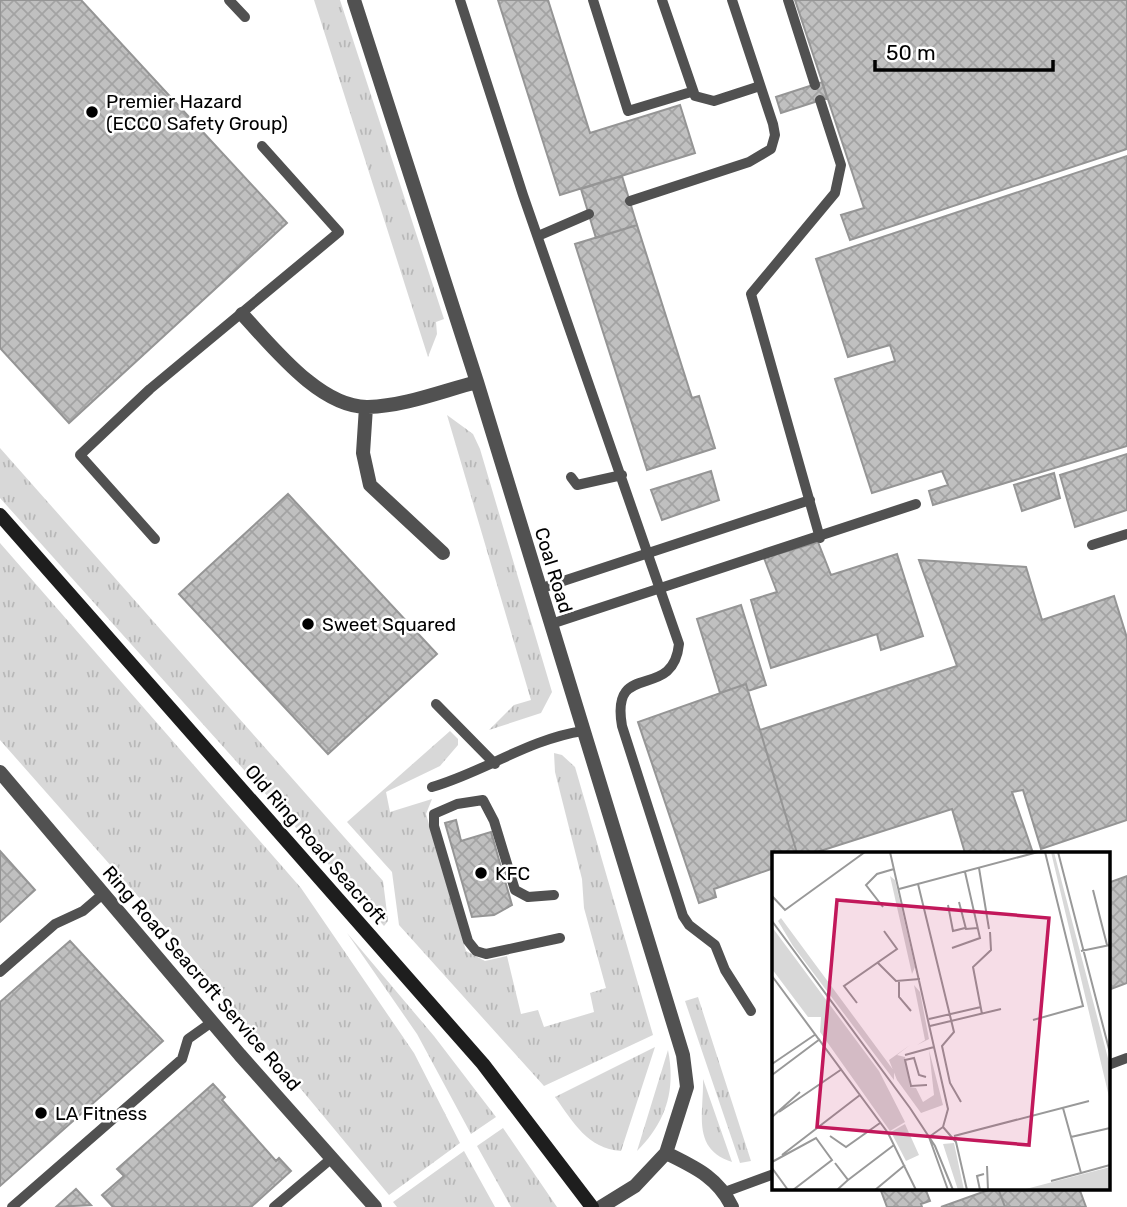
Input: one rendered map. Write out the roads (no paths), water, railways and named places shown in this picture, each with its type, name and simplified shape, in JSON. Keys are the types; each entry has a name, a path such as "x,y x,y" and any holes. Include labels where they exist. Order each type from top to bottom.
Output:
{"main road":[{"name":"Old Ring Road Seacroft","path":"0,515 484,1064 592,1207"}],"street":[{"name":"Coal Road","path":"354,0 409,163 683,1055 687,1087 666,1153 635,1186 601,1207"},
{"path":"242,313 304,378 331,396 366,407 405,402 477,382"},
{"path":"366,407 363,453 370,485 443,553"},
{"name":"Ring Road Seacroft Service Road","path":"0,772 212,1022 375,1207"},
{"path":"666,1153 712,1178 732,1207"}],"lane":[{"path":"229,0 245,18"},
{"path":"460,0 538,236 679,644 678,658 662,677 634,684 622,694 619,709 622,726 683,916 689,925 715,945 725,970 751,1011"},
{"path":"593,0 628,111 691,92"},
{"path":"662,0 691,92 701,100 714,101 760,86"},
{"path":"629,201 749,162 771,149 775,135 774,124 732,0"},
{"path":"788,0 815,85"},
{"path":"820,100 841,165 835,193 751,294 820,537"},
{"path":"155,539 80,455 150,390 339,232 262,146"},
{"path":"538,236 589,214"},
{"path":"570,477 577,485 622,475"},
{"path":"539,589 810,500"},
{"path":"551,624 608,603 660,590 916,504"},
{"path":"1092,544 1127,534"},
{"path":"436,704 495,764"},
{"path":"432,787 495,764 542,739 583,731"},
{"path":"554,895 528,897 515,890 488,806 483,800 457,803 434,814 434,826 468,941 475,951 486,954 560,938"},
{"path":"0,972 55,924 83,911 104,893"},
{"path":"12,1207 182,1059 188,1038 212,1022"},
{"path":"1110,1064 1127,1058"},
{"path":"274,1207 332,1158"},
{"path":"724,1192 772,1175"}],"place":[{"name":"Premier Hazard (ECCO Safety Group)","path":"92,112"},
{"name":"Sweet Squared","path":"308,624"},
{"name":"KFC","path":"481,873"},
{"name":"LA Fitness","path":"41,1113"}]}
